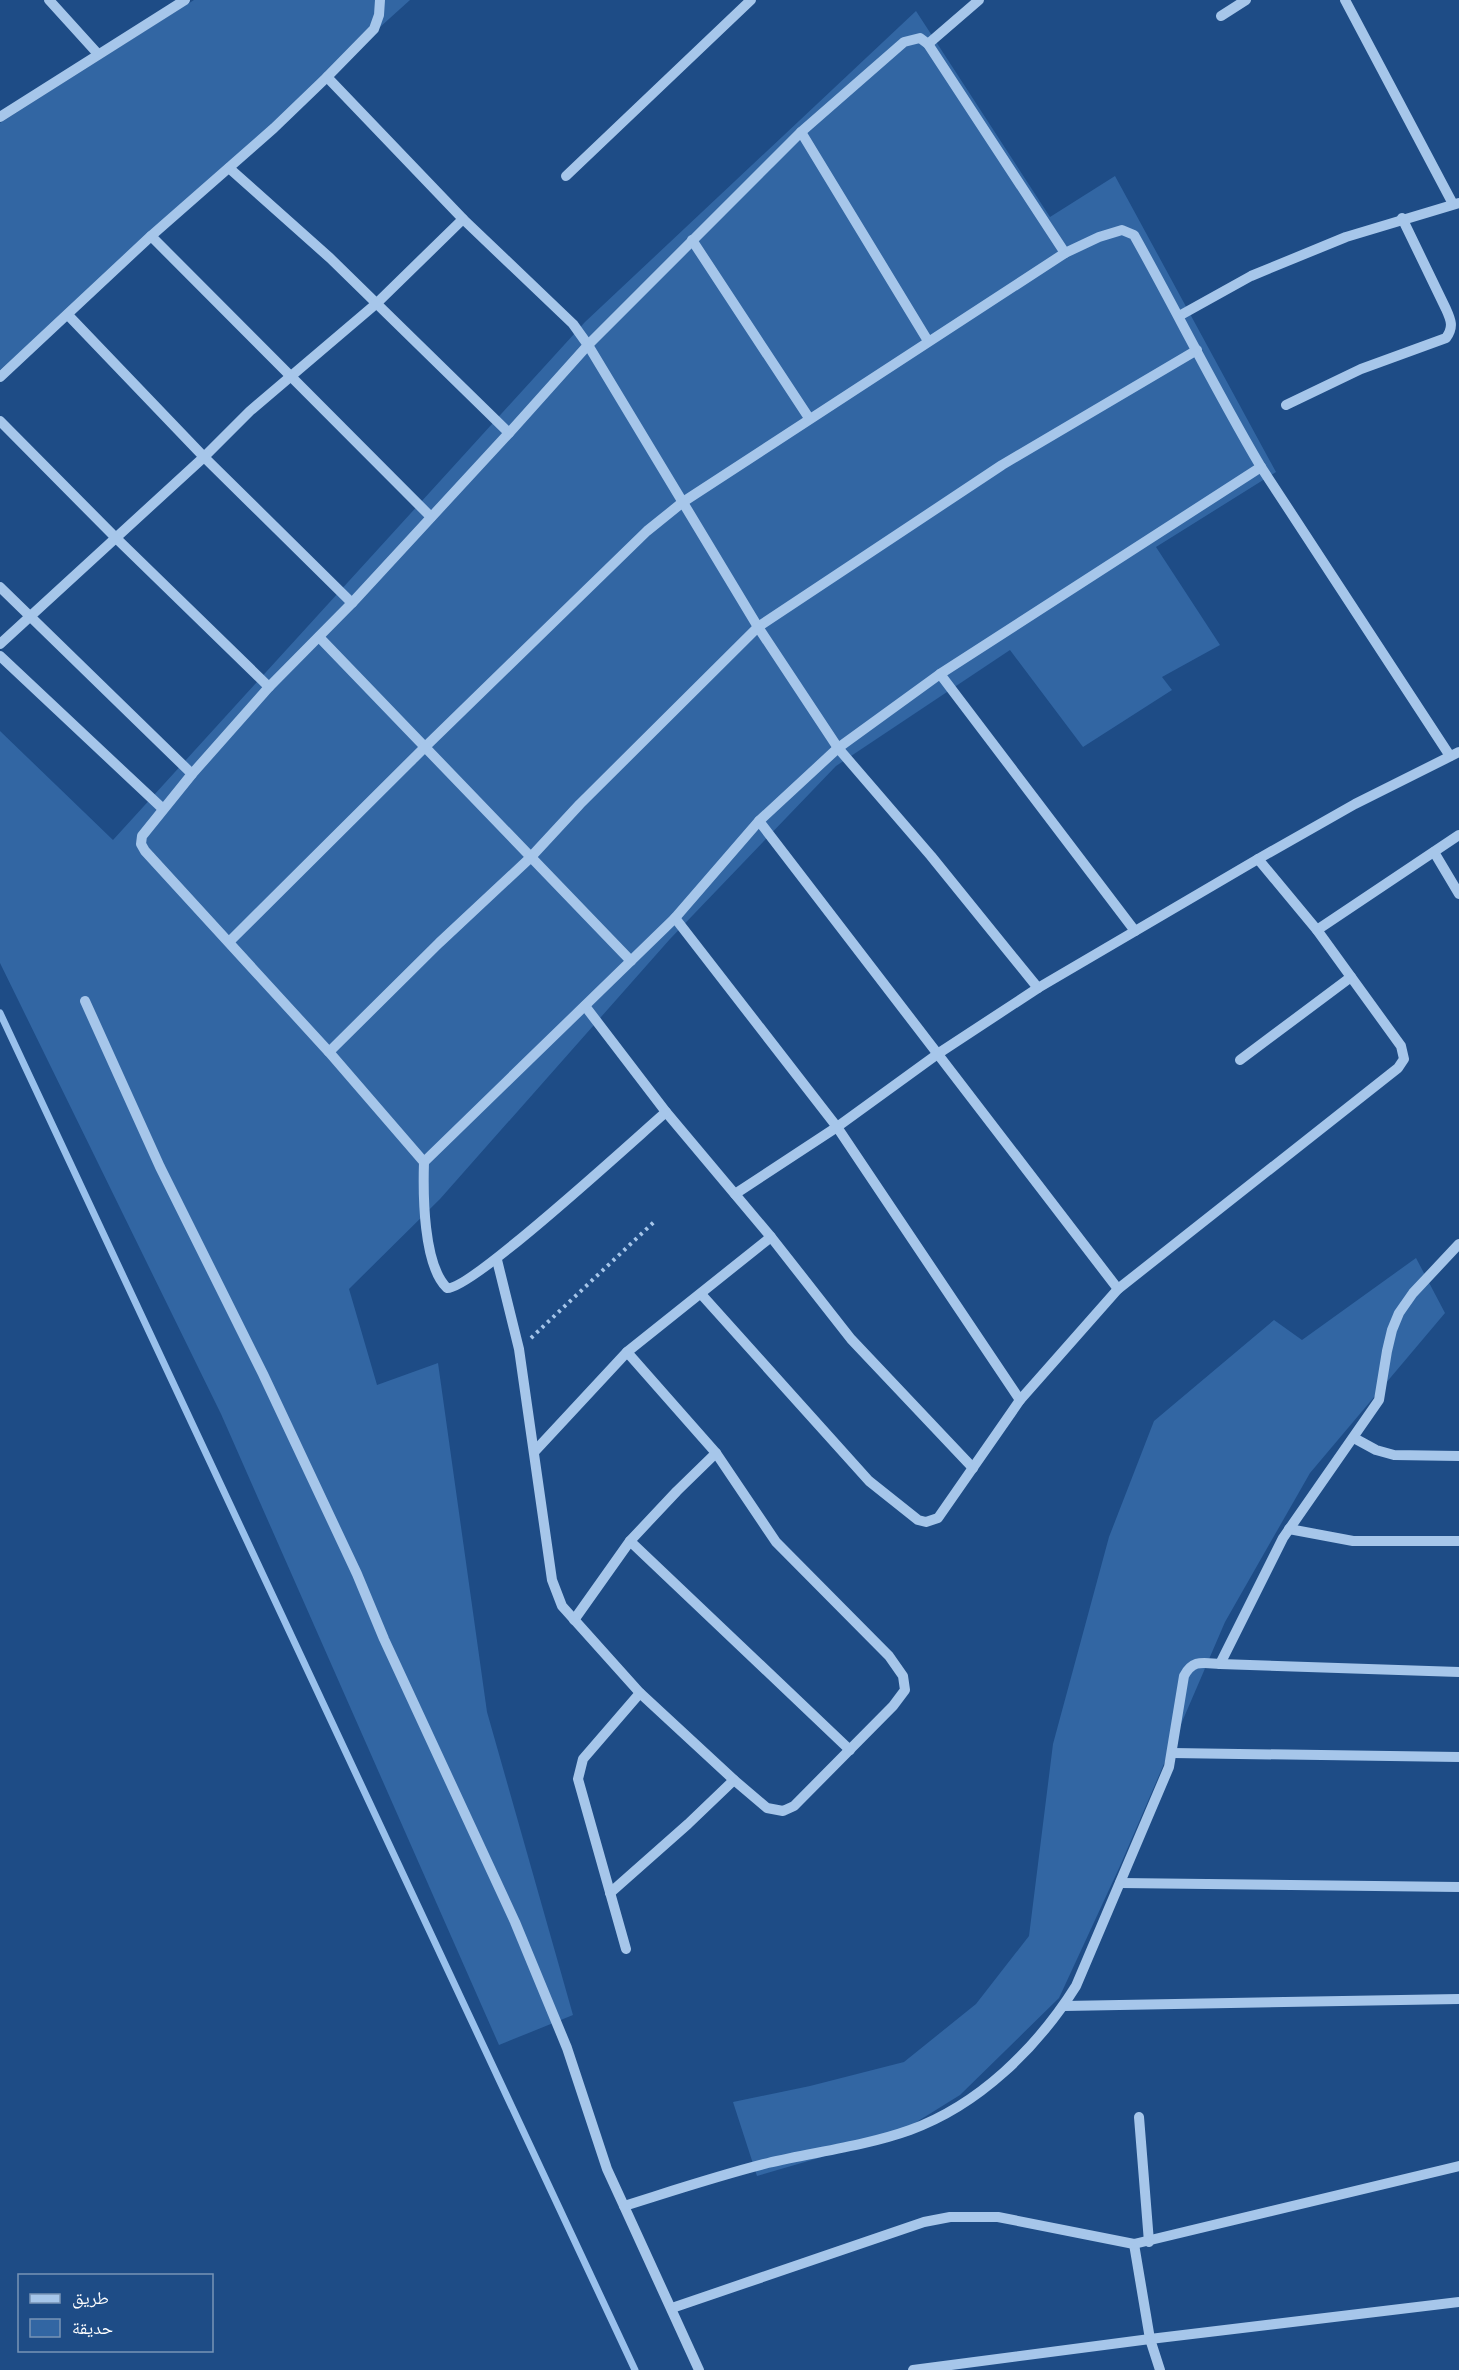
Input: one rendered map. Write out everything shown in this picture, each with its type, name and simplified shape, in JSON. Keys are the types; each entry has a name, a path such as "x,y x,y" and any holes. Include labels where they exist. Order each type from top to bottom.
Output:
{"street":[{"path":"49,0 98,54"},
{"path":"0,117 185,0"},
{"path":"0,377 151,236 229,168 327,77 374,29 379,15 380,0"},
{"path":"566,176 751,0"},
{"path":"928,44 979,0"},
{"path":"1221,16 1246,0"},
{"path":"1179,316 1251,276 1346,237 1402,218 1456,204 1345,0"},
{"path":"666,1112 497,1260 453,1289 444,1286 438,1277 423,1207 424,1162 329,1052 145,851 141,844 142,836 162,808 269,687 352,603 588,345 801,132 904,42 920,38 928,44 1065,253"},
{"path":"327,77 463,219 573,324 588,345 758,627 838,748 931,856 1038,988"},
{"path":"801,132 928,341"},
{"path":"229,168 377,303 509,433"},
{"path":"1286,405 1361,369 1446,338 1451,331 1452,323 1446,309 1402,218"},
{"path":"0,644 204,457 250,411 377,303 463,219"},
{"path":"229,942 647,531 682,502 1065,253 1099,237 1122,230 1130,231 1261,467 1455,754 1355,804 1038,988 939,1053 837,1127 735,1194"},
{"path":"151,236 431,517"},
{"path":"692,240 809,418"},
{"path":"68,315 204,457 352,603"},
{"path":"329,1052 439,943 530,858 580,804 758,627 1002,465 1197,350"},
{"path":"0,421 269,687"},
{"path":"424,1162 675,918 759,821 838,748 940,674 1261,467"},
{"path":"0,587 192,774"},
{"path":"319,637 630,962"},
{"path":"0,656 162,808"},
{"path":"940,674 1135,931"},
{"path":"759,821 1118,1289"},
{"path":"1317,930 1459,835"},
{"path":"1434,852 1459,894"},
{"path":"701,1294 869,1481 918,1520 933,1522 1020,1400 1118,1289 1398,1068 1404,1059 1401,1046 1317,930 1258,859"},
{"path":"675,918 837,1127 1020,1400"},
{"path":"1240,1060 1351,977"},
{"path":"85,1001 160,1167 263,1374 357,1574 384,1639 511,1912 567,2048 607,2169 699,2370"},
{"path":"585,1006 666,1112 771,1237 851,1339 973,1468"},
{"path":"535,1451 627,1352 771,1237"},
{"path":"1220,1664 1289,1529 1379,1400 1387,1351 1399,1313 1413,1293 1459,1244"},
{"path":"497,1260 519,1349 552,1580 562,1606 640,1693 766,1808 783,1811 794,1806 893,1706 905,1690 903,1676 889,1656 776,1542 716,1453 627,1352"},
{"path":"1354,1438 1376,1450 1395,1455 1459,1456"},
{"path":"574,1620 630,1541 716,1453"},
{"path":"1289,1529 1353,1540 1459,1541"},
{"path":"630,1541 850,1750"},
{"path":"624,2206 766,2164 910,2130 946,2114 984,2088 1018,2059 1064,2006 1076,1986 1158,1794 1172,1753 1184,1676 1189,1666 1197,1663 1459,1672"},
{"path":"626,1949 579,1786 579,1768 583,1759 640,1693"},
{"path":"1172,1753 1459,1757"},
{"path":"610,1893 734,1780"},
{"path":"1120,1882 1459,1887"},
{"path":"1064,2006 1459,1999"},
{"path":"1139,2117 1149,2242"},
{"path":"672,2308 924,2222 950,2217 998,2217 1134,2244 1459,2166"},
{"path":"1134,2244 1149,2338 1160,2370"},
{"path":"913,2370 1149,2338 1459,2302"}],"path":[{"path":"519,1349 655,1221"}],"green space":[{"path":"194,0 410,0 0,370 0,123"},
{"path":"916,11 1050,217 1115,176 1276,472 1156,547 1220,645 1162,677 1172,690 1083,747 1010,650 836,766 670,939 440,1199 349,1289 377,1385 438,1363 487,1712 573,2015 499,2045 221,1414 0,963 0,731 113,840 585,322"},
{"path":"1416,1258 1445,1313 1310,1473 1225,1622 1120,1866 1059,1998 960,2095 894,2136 757,2176 733,2102 810,2086 904,2062 976,2004 1029,1936 1053,1744 1109,1537 1154,1421 1274,1320 1302,1340"}],"waterway":[{"path":"0,1013 635,2370"}]}
